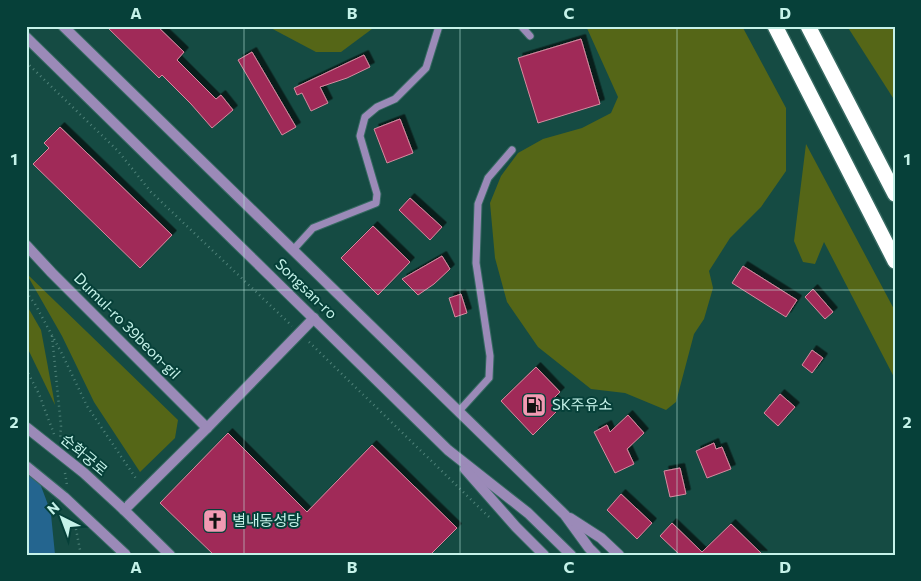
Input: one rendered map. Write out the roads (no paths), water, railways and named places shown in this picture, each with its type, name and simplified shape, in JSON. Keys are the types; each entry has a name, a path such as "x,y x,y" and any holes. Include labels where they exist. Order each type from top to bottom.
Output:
{"highway":[{"path":"775,26 895,261"},
{"path":"808,26 895,194"}],"street":[{"name":"Songsan-ro","path":"63,26 565,515 596,555"},
{"name":"Songsan-ro","path":"26,37 448,450 528,513 571,555"},
{"name":"Dumul-ro 39beon-gil","path":"26,244 59,280 207,428"},
{"path":"122,509 207,428 314,318"},
{"name":"순화궁로","path":"26,428 84,473 170,555"},
{"path":"448,450 516,527 544,555"},
{"path":"26,466 64,497 126,555"},
{"path":"565,515 601,538 619,555"}],"lane":[{"path":"292,250 313,228 376,204 377,194 360,136 365,117 377,107 395,99 426,68 439,26"},
{"path":"521,26 530,36"},
{"path":"459,411 489,378 490,356 476,263 478,204 488,178 512,150"}],"waterway":[{"path":"26,483 38,515 42,555"}],"place":[{"name":"SK주유소","path":"534,405"},
{"name":"별내동성당","path":"215,521"}]}
